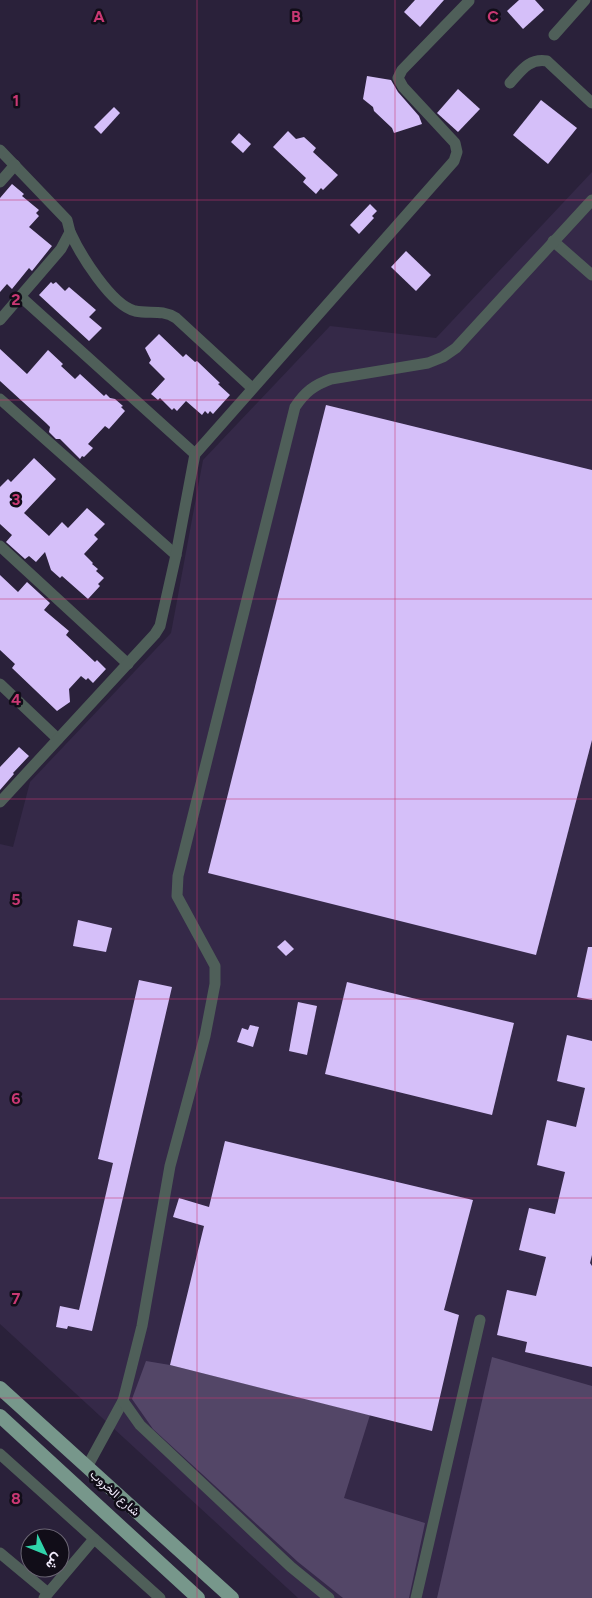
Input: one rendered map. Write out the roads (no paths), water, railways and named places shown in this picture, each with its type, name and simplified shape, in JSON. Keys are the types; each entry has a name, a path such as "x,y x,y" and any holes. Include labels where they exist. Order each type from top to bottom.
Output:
{"main road":[{"name":"شارع الخروب","path":"0,1388 232,1598"},
{"name":"شارع الخروب","path":"0,1416 198,1598"}],"street":[{"path":"554,35 581,4 568,0"},
{"path":"0,802 128,664 160,626 176,555 194,454 454,161 457,152 455,143 399,83 398,78 402,70 469,1"},
{"path":"510,83 532,61 547,61 592,103"},
{"path":"0,150 67,220 70,232 89,267 122,304 136,311 162,312 176,318 252,388"},
{"path":"0,182 15,165"},
{"path":"87,1467 123,1401 142,1326 170,1166 205,1036 215,984 215,966 177,896 178,876 295,407 303,394 316,384 331,379 428,363 443,357 456,348 592,200"},
{"path":"0,320 62,248 70,232"},
{"path":"553,241 592,275"},
{"path":"21,297 194,454"},
{"path":"0,399 176,555"},
{"path":"0,546 128,664"},
{"path":"0,684 58,739"},
{"path":"416,1598 480,1320"},
{"path":"123,1401 140,1425 291,1567 330,1598"},
{"path":"0,1454 160,1598"},
{"path":"0,1553 46,1596 94,1539"}]}
